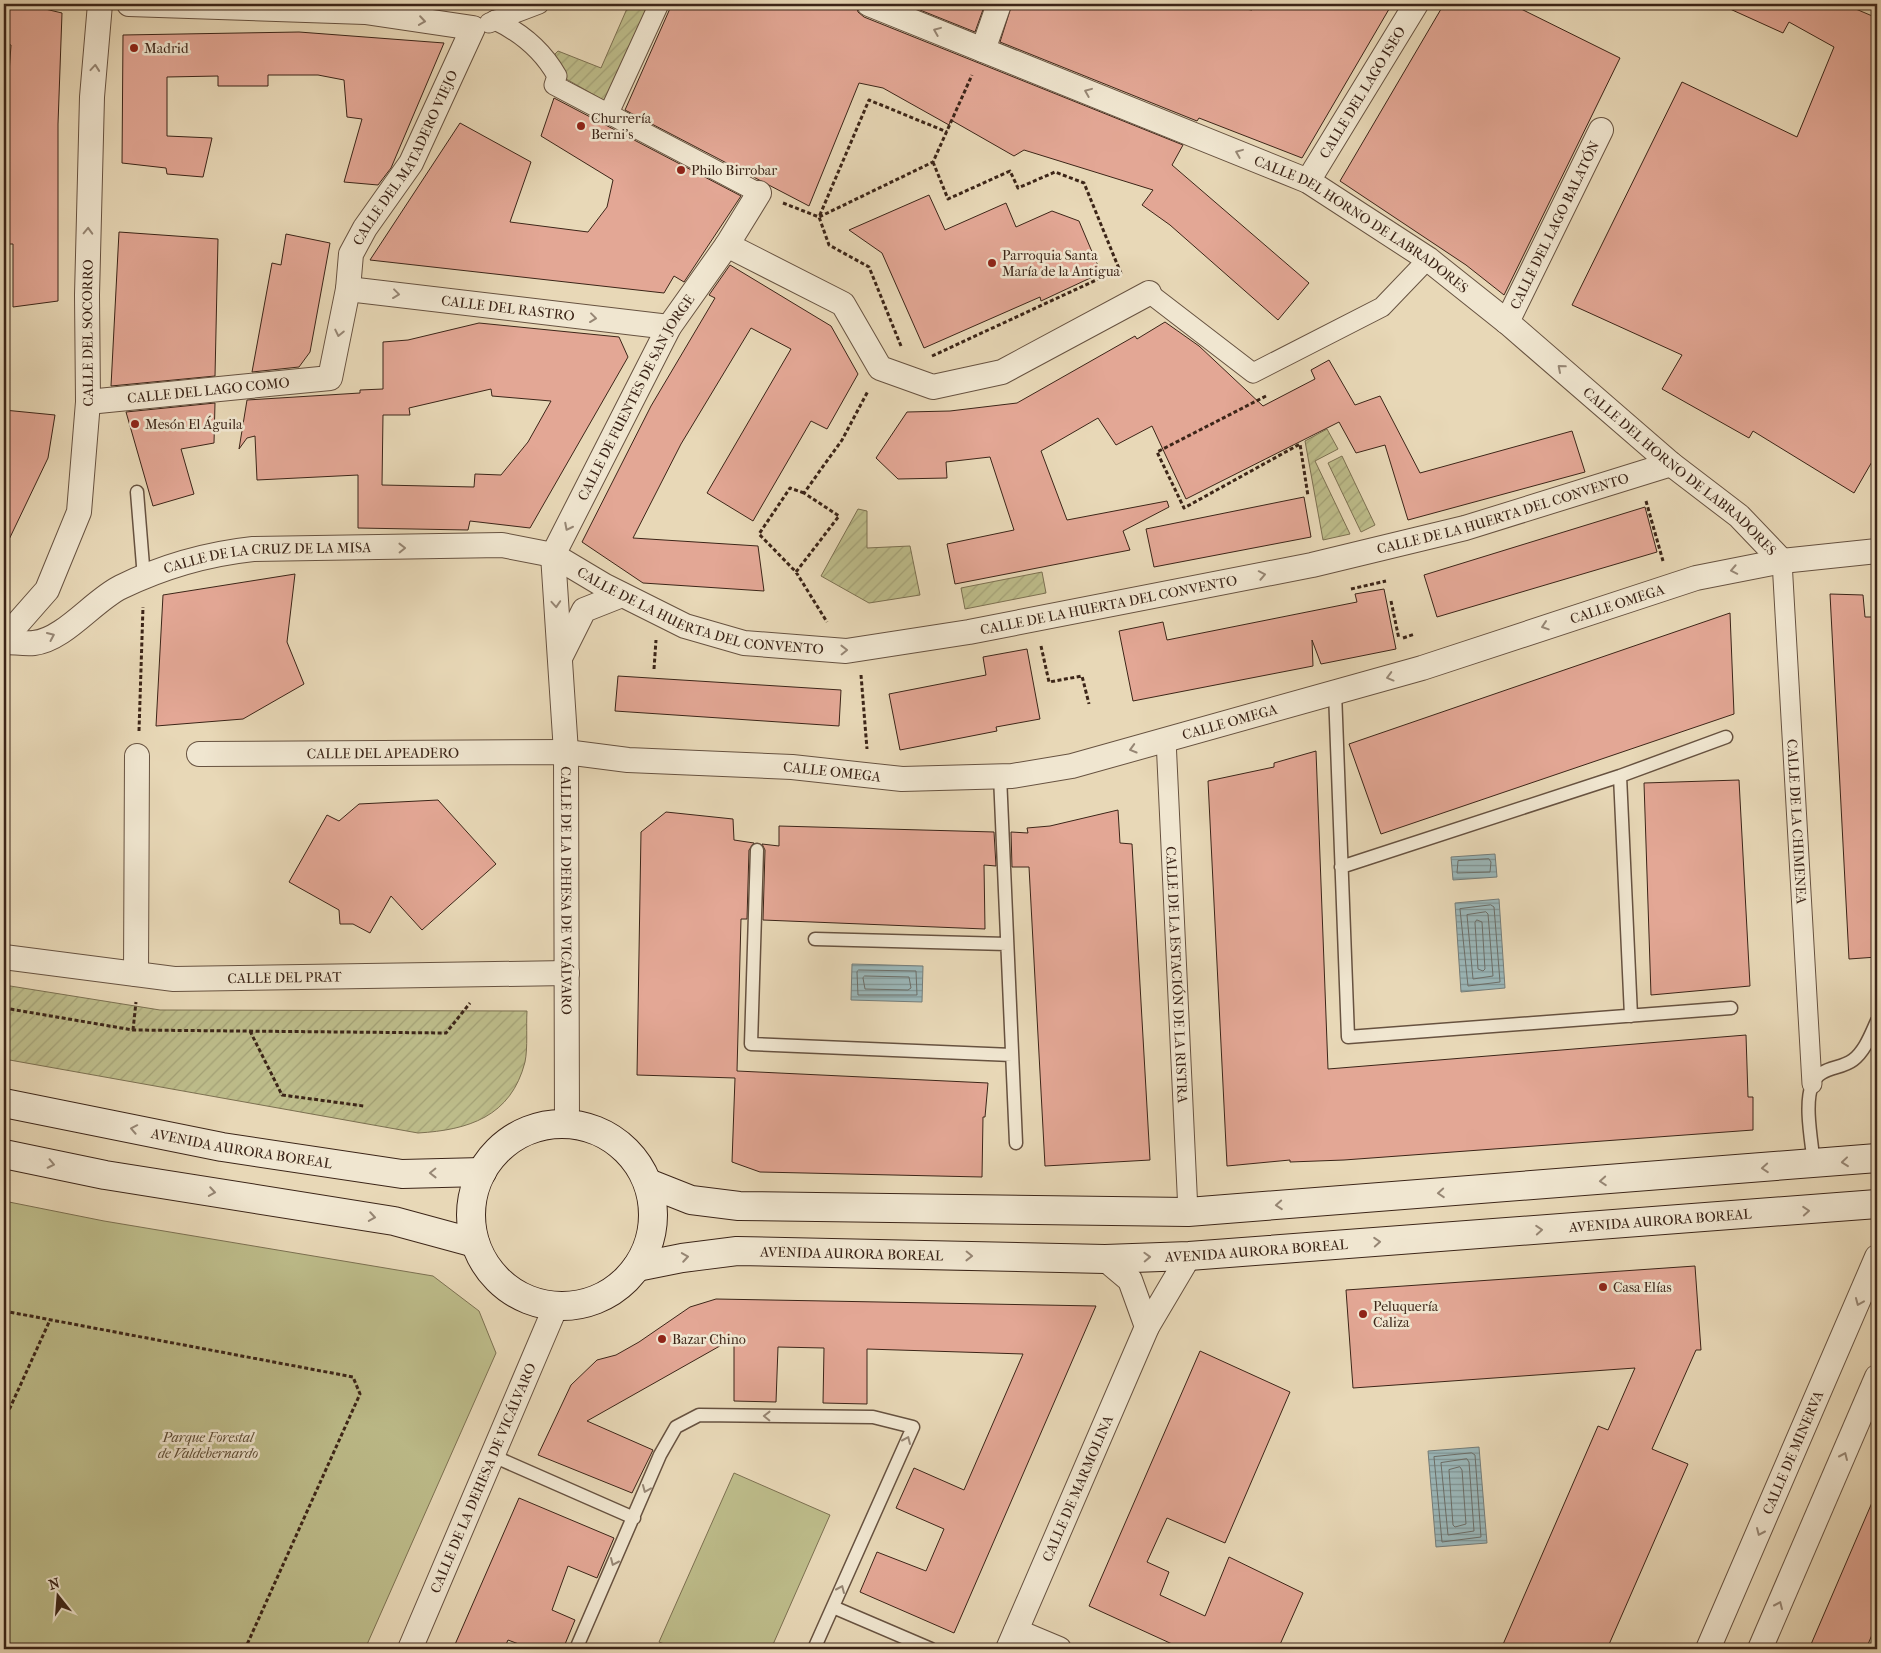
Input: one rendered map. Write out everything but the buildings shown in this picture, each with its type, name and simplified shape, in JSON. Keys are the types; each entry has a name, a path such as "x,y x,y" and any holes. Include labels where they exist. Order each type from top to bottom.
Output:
{"main road":[{"name":"AVENIDA AURORA BOREAL","path":"4,1103 222,1147 402,1174 482,1172"},
{"path":"567,1124 588,1128 607,1136 624,1148 638,1164 648,1183 653,1204 653,1226 647,1248 637,1268 621,1284 601,1297 579,1304 556,1306 535,1302 515,1293 498,1280 484,1263 475,1243 471,1219 473,1195 482,1172 493,1155 508,1141 527,1131 546,1125 567,1124"},
{"path":"4,1154 105,1175 394,1221 475,1243"},
{"path":"648,1183 691,1200 739,1206 1188,1212 1814,1165 1877,1158"},
{"name":"AVENIDA AURORA BOREAL","path":"637,1268 682,1258 737,1251 1105,1259 1189,1256 1877,1204"}],"street":[{"name":"CALLE DEL SOCORRO","path":"4,641 47,590 79,512 88,402 87,295 92,97 100,4"},
{"path":"129,4 365,8 486,19 512,28 547,59 557,76 554,85 760,193"},
{"path":"486,19 539,4"},
{"path":"608,115 660,4"},
{"name":"CALLE DEL HORNO DE LABRADORES","path":"869,4 1308,181 1428,260 1508,322 1671,464 1739,516 1782,561"},
{"path":"983,50 999,4"},
{"name":"CALLE DEL LAGO ISEO","path":"1308,181 1416,4"},
{"name":"CALLE DEL MATADERO VIEJO","path":"330,378 348,288 350,254 365,228 412,163 486,19"},
{"name":"CALLE DEL LAGO BALATÓN","path":"1508,322 1601,130"},
{"name":"CALLE DE FUENTES DE SAN JORGE","path":"553,555 669,327 727,245 760,193"},
{"path":"727,245 843,304 880,368 933,387 1002,372 1141,298 1252,373 1382,307 1428,260"},
{"name":"CALLE DEL RASTRO","path":"348,288 669,327"},
{"name":"CALLE DEL LAGO COMO","path":"88,402 330,378"},
{"name":"CALLE DE LA HUERTA DEL CONVENTO","path":"553,555 622,595 685,626 744,643 804,650 846,651 960,634 1312,565 1465,528 1671,464"},
{"name":"CALLE DE LA CRUZ DE LA MISA","path":"4,641 36,643 64,630 119,588 202,557 253,549 502,545 553,555"},
{"name":"CALLE OMEGA","path":"566,752 628,760 792,767 902,778 1000,776 1072,766 1422,668 1696,578 1782,561 1877,551"},
{"name":"CALLE DE LA DEHESA DE VICÁLVARO","path":"553,555 566,752 567,1124"},
{"name":"CALLE DE LA CHIMENEA","path":"1782,561 1812,1084"},
{"path":"560,657 584,610 622,595"},
{"name":"CALLE DE LA ESTACIÓN DE LA RISTRA","path":"1166,739 1188,1212"},
{"name":"CALLE DEL APEADERO","path":"199,754 566,752"},
{"path":"136,974 138,756"},
{"name":"CALLE DEL PRAT","path":"4,957 174,979 567,973"},
{"name":"CALLE DE MARMOLINA","path":"1012,1640 1147,1327 1189,1256"},
{"name":"CALLE DE MINERVA","path":"1708,1649 1877,1257"},
{"path":"1105,1259 1130,1280 1147,1327"},
{"name":"CALLE DE LA DEHESA DE VICÁLVARO","path":"410,1649 556,1306"},
{"path":"1760,1649 1871,1410 1877,1377"},
{"path":"1012,1640 1059,1649"}],"lane":[{"path":"137,492 144,578"},
{"path":"1335,692 1348,1037 1731,1008"},
{"path":"1341,867 1620,776 1726,737"},
{"path":"1000,776 1016,1144"},
{"path":"1620,776 1631,1016"},
{"path":"757,850 752,1044 1012,1056"},
{"path":"815,939 1007,944"},
{"path":"1814,1165 1809,1106 1812,1084 1825,1070 1853,1060 1864,1048 1877,1021"},
{"path":"576,1649 660,1455 676,1427 699,1415 873,1417 913,1427 814,1649"},
{"path":"493,1456 634,1518"},
{"path":"833,1607 931,1649"}],"path":[{"path":"760,193 819,217 933,162 983,50"},
{"path":"904,352 869,267 829,245 819,217 869,100 947,132"},
{"path":"933,162 948,199 1010,171 1018,188 1055,172 1084,183 1120,269 1141,298"},
{"path":"929,357 942,354 1120,269"},
{"path":"804,493 842,440 880,368"},
{"path":"1269,395 1157,452 1184,508 1300,444 1308,496"},
{"path":"796,572 839,516 804,493 790,488 759,534 796,572 830,626"},
{"path":"1646,501 1664,562"},
{"path":"1351,589 1386,581"},
{"path":"138,756 143,602"},
{"path":"1391,602 1401,638 1415,634"},
{"path":"654,669 656,636"},
{"path":"1040,640 1049,682 1082,676 1089,704"},
{"path":"860,667 868,757"},
{"path":"133,1030 136,1002"},
{"path":"4,1008 133,1030 446,1032 470,1003"},
{"path":"250,1030 282,1095 364,1106"},
{"path":"4,1311 353,1377 360,1394 245,1649"},
{"path":"4,1421 50,1320"}],"green space":[{"path":"629,4 656,4 610,104 554,72 555,54 558,51 601,68"},
{"path":"1327,429 1338,449 1315,461 1350,534 1323,540 1305,441"},
{"path":"1342,456 1375,525 1361,532 1328,463"},
{"path":"858,509 867,511 867,548 910,546 920,595 869,603 821,576"},
{"path":"1042,572 1046,593 965,609 961,588"},
{"path":"4,985 160,1010 527,1011 526,1056 518,1081 509,1096 498,1108 470,1124 418,1133 4,1059"},
{"name":"Parque Forestal de Valdebernardo","path":"4,1201 104,1221 433,1276 479,1311 496,1353 365,1649 4,1649"},
{"path":"734,1473 830,1515 771,1649 677,1649 659,1642"}],"water":[{"path":"1495,854 1497,877 1453,880 1451,857"},
{"path":"1499,899 1505,988 1461,992 1455,903"},
{"path":"852,964 923,966 922,1002 851,1000"},
{"path":"1479,1447 1487,1543 1436,1547 1428,1451"}],"place":[{"name":"Madrid","path":"134,48"},
{"name":"Churrería Berni's","path":"581,126"},
{"name":"Philo Birrobar","path":"681,170"},
{"name":"Parroquia Santa María de la Antigua","path":"992,263"},
{"name":"Mesón El Águila","path":"135,424"},
{"name":"Casa Elías","path":"1603,1287"},
{"name":"Peluquería Caliza","path":"1363,1314"},
{"name":"Bazar Chino","path":"662,1339"}]}
